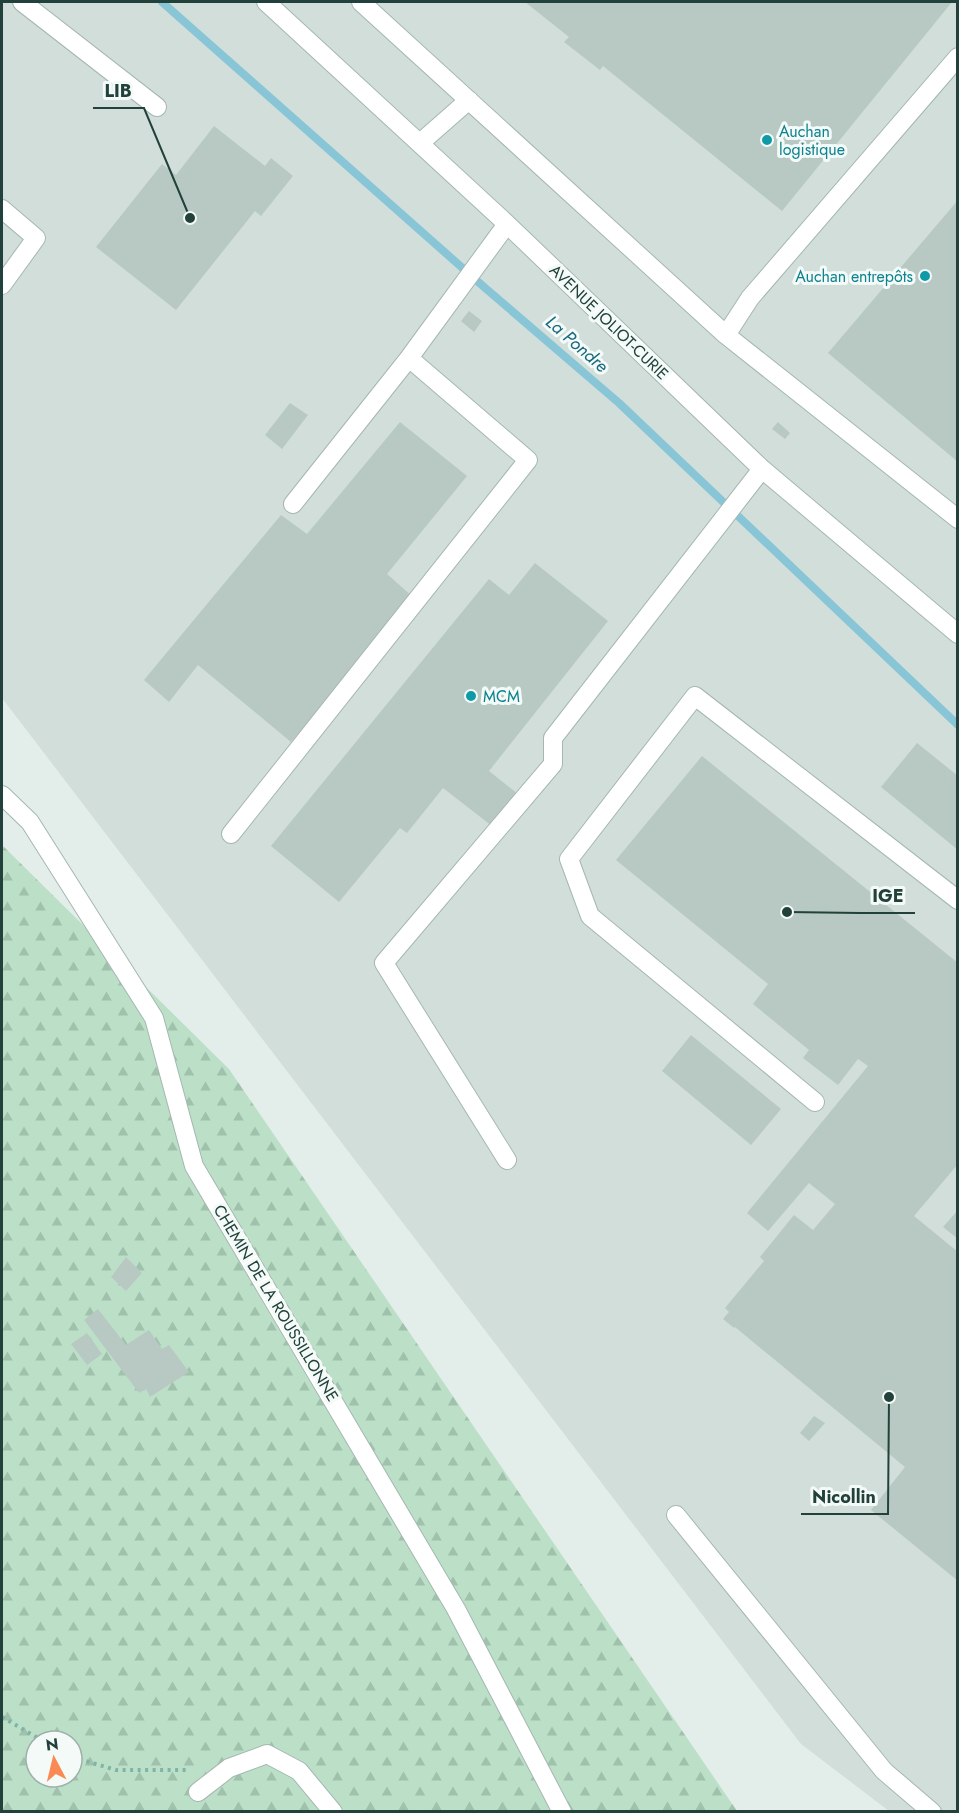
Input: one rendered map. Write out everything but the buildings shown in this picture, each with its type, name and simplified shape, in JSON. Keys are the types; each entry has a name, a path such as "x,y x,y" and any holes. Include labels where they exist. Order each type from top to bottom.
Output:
{"street":[{"path":"22,2 157,107"},
{"name":"AVENUE JOLIOT-CURIE","path":"266,2 507,224 762,469 950,615 957,634"},
{"path":"361,2 726,335 957,519"},
{"path":"726,335 750,298 957,57"},
{"path":"420,143 469,100"},
{"path":"2,208 36,238 2,285"},
{"path":"293,504 409,358 507,224"},
{"path":"231,834 528,460 409,358"},
{"path":"507,1160 384,963 553,764 553,738 762,469"},
{"path":"815,1102 590,916 569,859 695,696 957,900"},
{"name":"CHEMIN DE LA ROUSSILLONNE","path":"2,795 30,822 154,1018 194,1166 456,1609 562,1812"},
{"path":"676,1515 884,1771 932,1812"},
{"path":"198,1792 229,1768 267,1754 299,1771 333,1812"}],"path":[{"path":"2,1717 24,1730"},
{"path":"84,1761 116,1770 173,1771 229,1768"}],"shaded area":[{"path":"2,2 957,2 957,1811 889,1811 801,1744 2,698"}],"green space":[{"path":"2,845 229,1069 737,1811 2,1811"}],"waterway":[{"name":"La Pondre","path":"162,2 484,287 619,403 958,725"}],"place":[{"name":"Auchan logistique","path":"767,140"},
{"name":"LIB","path":"190,218"},
{"name":"Auchan entrepôts","path":"925,276"},
{"name":"MCM","path":"471,696"},
{"name":"IGE","path":"787,912"},
{"name":"Nicollin","path":"889,1397"}]}
